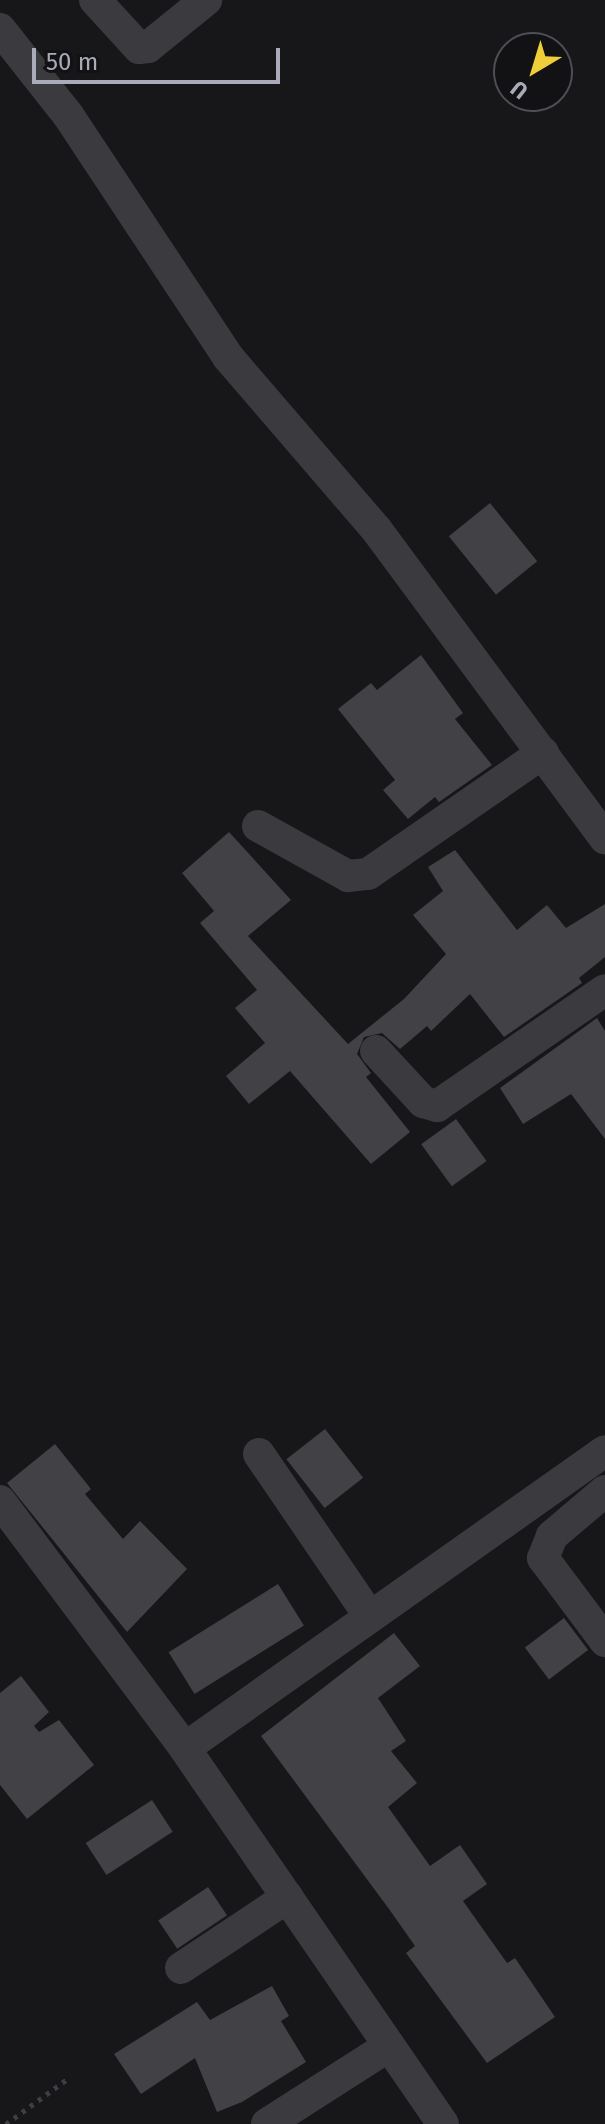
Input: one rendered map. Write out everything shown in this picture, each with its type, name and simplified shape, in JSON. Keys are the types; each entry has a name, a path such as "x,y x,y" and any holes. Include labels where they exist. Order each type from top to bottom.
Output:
{"street":[{"path":"95,0 139,48 148,47 206,0"},
{"path":"0,29 68,115 228,357 376,529 605,838"},
{"path":"258,826 348,876 368,874 543,753"},
{"path":"376,1051 423,1102 437,1106 605,990"},
{"path":"259,1454 370,1617"},
{"path":"185,1748 370,1617 602,1460"},
{"path":"605,1491 552,1536 543,1558 595,1604 605,1641"},
{"path":"0,1501 185,1748 443,2124"},
{"path":"181,1968 288,1897"},
{"path":"267,2124 389,2046"}],"path":[{"path":"6,2124 70,2077"}],"building":[{"path":"490,503 537,561 496,595 449,536"},
{"path":"421,655 463,713 455,719 492,765 439,802 435,797 408,819 383,790 395,780 338,709 371,683 377,690"},
{"path":"229,832 291,900 248,936 348,1044 404,999 446,954 413,915 443,891 428,867 455,850 517,930 547,905 566,928 605,904 605,957 579,978 582,983 504,1037 470,994 431,1031 427,1026 400,1049 382,1033 364,1037 357,1054 371,1073 366,1077 410,1132 371,1164 290,1071 249,1104 226,1076 265,1043 235,1008 257,990 200,923 214,911 182,873"},
{"path":"597,1018 605,1031 605,1139 571,1094 523,1124 500,1088"},
{"path":"456,1119 487,1161 452,1186 421,1144"},
{"path":"325,1429 363,1478 325,1508 286,1459"},
{"path":"55,1444 91,1489 85,1494 123,1539 140,1521 187,1569 127,1632 7,1483"},
{"path":"278,1584 304,1626 195,1694 169,1652"},
{"path":"564,1618 588,1650 549,1679 525,1647"},
{"path":"394,1633 420,1666 378,1698 406,1741 391,1751 417,1783 388,1807 430,1866 460,1845 487,1884 463,1901 507,1963 515,1958 555,2017 487,2063 406,1953 415,1946 261,1736"},
{"path":"21,1676 49,1712 34,1726 39,1732 59,1720 94,1765 27,1819 0,1785 0,1693"},
{"path":"152,1800 173,1832 106,1875 86,1843"},
{"path":"208,1887 227,1915 177,1949 158,1921"},
{"path":"272,1986 289,2016 281,2021 306,2062 242,2102 217,2112 195,2058 141,2094 114,2054 197,2002 210,2020"}]}
